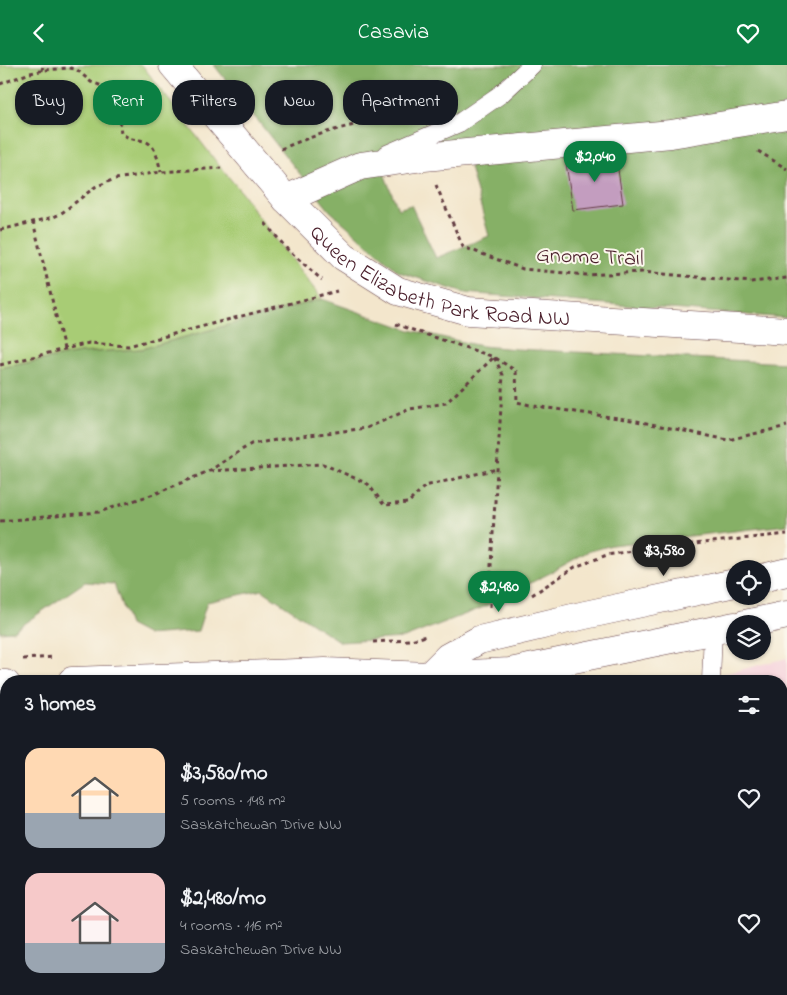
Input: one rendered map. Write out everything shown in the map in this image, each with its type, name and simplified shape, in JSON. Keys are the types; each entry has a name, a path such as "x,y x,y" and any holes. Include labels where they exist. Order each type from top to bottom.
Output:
{"main road":[{"name":"Queen Elizabeth Park Road NW","path":"173,65 286,199 344,257 398,291 468,311 787,331"},
{"path":"286,199 360,166 424,157 671,134 787,115"},
{"path":"771,575 787,572"},
{"path":"432,675 448,657 479,640 726,585"},
{"path":"771,618 787,615"},
{"path":"511,675 724,628"}],"lane":[{"path":"360,166 459,123 501,94 532,65"},
{"path":"712,675 724,628"}],"path":[{"path":"42,71 43,65"},
{"path":"0,84 30,73 69,68 76,69 91,82 108,88 113,93 121,133 132,140 150,143 156,153 161,172"},
{"path":"275,152 296,142 352,125"},
{"name":"Gnome Trail","path":"424,157 463,247 523,269 587,275 642,272 751,282 787,278"},
{"path":"0,230 54,217 95,187 104,183 130,176 161,172 221,168"},
{"path":"33,221 64,349"},
{"path":"0,365 89,343 128,346 338,291"},
{"path":"0,521 99,512 157,493 210,471 251,445 367,427 410,409 446,403 494,357 516,371 517,402 632,421 728,440 787,426"},
{"path":"490,611 491,565 503,375"},
{"path":"210,471 323,464 368,484 384,505 408,503 425,486 497,469"},
{"path":"530,596 576,567 608,555 787,534"},
{"path":"366,642 411,640 427,636"},
{"path":"19,659 58,657"}],"shaded area":[{"path":"787,658 787,675 720,675"}],"green space":[{"path":"0,65 142,65 154,80 93,80 93,125 162,125 162,91 172,104 172,125 188,125 322,299 142,349 80,353 0,368"},
{"path":"214,65 787,65 787,318 464,293 399,272 330,211 255,117 255,80 226,80","holes":["466,153 489,236 436,258 411,205 398,209 380,163"]},
{"path":"322,299 410,330 481,346 787,363 787,525 612,545 587,552 484,607 404,638 340,642 262,590 207,602 198,631 148,635 129,625 114,584 85,582 13,631 0,632 0,368 80,353 142,349"}],"building":[{"path":"616,156 623,204 573,210 566,163"}]}
